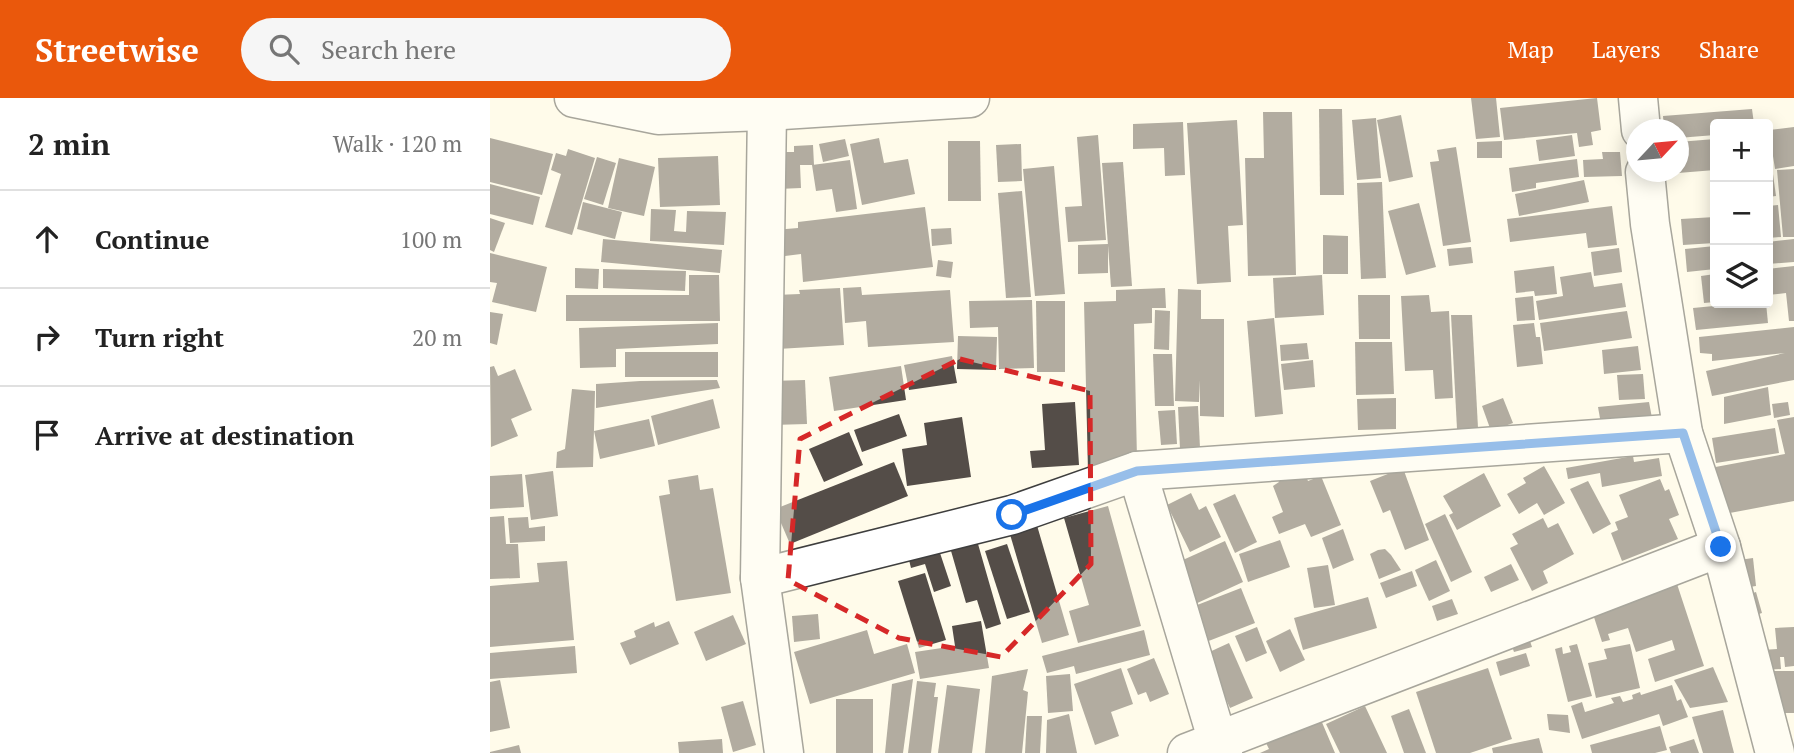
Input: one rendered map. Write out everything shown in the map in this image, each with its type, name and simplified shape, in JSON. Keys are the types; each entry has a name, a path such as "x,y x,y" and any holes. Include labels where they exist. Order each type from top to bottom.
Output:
{"street":[{"path":"574,98 658,115 970,98"},
{"path":"1638,98 1640,119"},
{"path":"766,111 760,578 784,753"},
{"path":"1646,182 1650,224 1683,433 1721,547 1775,753"},
{"path":"760,578 1012,515 1137,471 1683,433"},
{"path":"1137,471 1209,749 1721,547"}],"highlighted area":[{"path":"960,359 1090,391 1091,564 1001,657 899,638 788,580 800,439"}],"building":[{"path":"1471,98 1496,98 1500,137 1476,139"},
{"path":"1597,98 1601,130 1591,132 1593,145 1579,147 1577,133 1504,140 1500,108"},
{"path":"1319,109 1342,109 1344,195 1320,195"},
{"path":"1752,109 1753,119 1710,119 1710,135 1689,137 1689,119 1663,119 1663,116"},
{"path":"1263,112 1292,112 1296,275 1248,276 1245,158 1264,158"},
{"path":"1401,115 1413,177 1389,182 1377,120"},
{"path":"1376,118 1381,178 1357,180 1352,120"},
{"path":"1237,120 1243,225 1228,226 1231,282 1197,284 1187,123"},
{"path":"1183,122 1185,175 1165,176 1164,148 1133,149 1133,124"},
{"path":"1794,127 1794,166 1775,169 1773,130"},
{"path":"1098,135 1106,240 1068,242 1065,207 1082,206 1077,137"},
{"path":"1572,135 1575,156 1539,161 1536,140"},
{"path":"490,138 553,154 542,195 490,182"},
{"path":"879,138 884,163 908,159 915,194 862,205 850,144"},
{"path":"845,139 849,156 823,162 819,144"},
{"path":"1710,139 1710,170 1689,172 1689,141"},
{"path":"948,141 980,141 981,201 948,201"},
{"path":"1502,141 1502,158 1477,158 1477,142"},
{"path":"1021,144 1022,181 998,182 996,145"},
{"path":"813,145 814,165 800,165 801,188 778,189 777,152 794,152 794,146"},
{"path":"1456,147 1471,242 1443,246 1430,162 1439,161 1437,150"},
{"path":"568,149 595,158 572,235 545,227 561,174 551,170 556,153 566,156"},
{"path":"1602,152 1620,152 1622,176 1584,177 1583,160 1603,159"},
{"path":"718,156 720,205 660,207 658,158"},
{"path":"597,157 616,163 603,205 584,199"},
{"path":"619,158 655,167 644,216 608,208"},
{"path":"1577,159 1579,177 1536,183 1536,188 1512,192 1509,168"},
{"path":"850,160 857,209 836,212 832,189 816,191 812,165"},
{"path":"1123,162 1132,286 1111,287 1102,163"},
{"path":"1054,166 1065,294 1035,296 1023,169"},
{"path":"1794,169 1794,237 1783,237 1777,170"},
{"path":"1773,174 1776,196 1773,196"},
{"path":"1584,180 1589,202 1519,216 1515,194"},
{"path":"1382,182 1386,278 1361,279 1357,183"},
{"path":"490,184 540,197 533,225 490,214"},
{"path":"1022,191 1031,297 1006,298 998,193"},
{"path":"583,202 622,212 615,239 577,229"},
{"path":"1419,203 1436,267 1406,275 1388,211"},
{"path":"1778,205 1781,237 1773,238 1773,206"},
{"path":"1612,206 1617,245 1588,248 1586,233 1510,242 1507,219"},
{"path":"925,207 933,267 803,282 801,254 777,257 774,230 798,228 798,222"},
{"path":"651,209 676,210 674,231 686,232 687,211 726,212 724,245 650,241"},
{"path":"1710,217 1710,243 1683,245 1681,219"},
{"path":"490,218 505,223 494,252 490,250"},
{"path":"951,228 952,244 932,246 931,229"},
{"path":"1323,235 1348,236 1348,274 1323,274"},
{"path":"603,239 722,250 720,273 601,262"},
{"path":"1794,239 1794,262 1773,264 1773,241"},
{"path":"1108,244 1108,273 1078,274 1078,245"},
{"path":"1710,246 1710,270 1687,272 1685,249"},
{"path":"1471,247 1473,263 1449,266 1447,249"},
{"path":"1619,248 1622,272 1594,276 1591,252"},
{"path":"490,253 547,267 536,312 492,302 497,283 490,282"},
{"path":"938,260 953,262 951,278 936,276"},
{"path":"1554,266 1557,294 1535,296 1534,291 1516,293 1514,271"},
{"path":"1794,266 1794,321 1789,321 1786,293 1773,294 1773,268"},
{"path":"575,268 599,269 598,289 575,288"},
{"path":"603,269 686,271 685,291 603,288"},
{"path":"1591,272 1594,287 1622,283 1626,307 1539,320 1536,301 1563,296 1560,277"},
{"path":"689,275 719,275 720,321 566,321 566,295 689,295"},
{"path":"1322,275 1324,315 1275,318 1273,278"},
{"path":"1710,275 1710,302 1704,303 1701,276"},
{"path":"861,287 862,295 950,290 954,342 868,347 866,321 845,323 843,288"},
{"path":"840,288 844,345 778,349 775,295 800,294 799,290"},
{"path":"1165,288 1166,308 1152,308 1152,323 1134,324 1137,459 1088,471 1084,302 1116,301 1116,290"},
{"path":"1178,289 1201,290 1201,319 1224,319 1224,417 1200,416 1200,380 1199,402 1175,401"},
{"path":"1358,295 1390,295 1390,339 1359,339"},
{"path":"1429,295 1431,312 1449,311 1453,398 1435,399 1433,370 1405,371 1401,296"},
{"path":"1533,296 1535,320 1517,321 1515,298"},
{"path":"1032,300 1034,368 999,369 998,327 970,328 969,301"},
{"path":"1036,301 1065,301 1065,372 1037,372"},
{"path":"1693,308 1766,308 1768,323 1696,330"},
{"path":"1155,310 1170,311 1169,350 1154,349"},
{"path":"1627,311 1632,338 1544,351 1540,323"},
{"path":"490,312 503,314 497,345 490,343"},
{"path":"1451,315 1472,315 1478,428 1457,429"},
{"path":"1274,318 1283,414 1255,417 1247,321"},
{"path":"718,323 718,344 616,349 616,367 580,368 579,328"},
{"path":"1534,323 1536,337 1540,337 1543,364 1517,367 1513,325"},
{"path":"1794,327 1794,380 1712,396 1706,371 1785,353 1712,361 1712,354 1700,353 1699,337"},
{"path":"958,336 997,337 996,370 957,369"},
{"path":"1355,342 1392,342 1394,394 1356,395"},
{"path":"1307,343 1309,359 1281,361 1280,345"},
{"path":"1638,346 1641,370 1604,374 1602,350"},
{"path":"625,352 718,352 718,377 625,377"},
{"path":"1153,354 1172,354 1174,406 1155,406"},
{"path":"952,356 957,383 909,390 904,365"},
{"path":"1313,360 1315,387 1284,390 1281,364"},
{"path":"494,366 498,376 515,369 532,410 511,419 518,436 491,447 490,367"},
{"path":"901,366 906,400 834,411 829,377"},
{"path":"1643,374 1645,399 1619,400 1617,375"},
{"path":"717,380 720,388 596,408 596,384"},
{"path":"805,380 807,424 772,425 770,381"},
{"path":"1768,387 1771,415 1724,424 1724,397"},
{"path":"572,389 595,391 593,467 556,468 557,452 565,449"},
{"path":"1396,398 1396,429 1358,430 1357,399"},
{"path":"1503,398 1513,423 1491,431 1482,406"},
{"path":"713,399 720,428 658,445 651,416"},
{"path":"1075,402 1079,465 1032,468 1030,451 1045,450 1042,404"},
{"path":"1649,402 1652,418 1601,424 1598,407"},
{"path":"1788,402 1790,415 1774,418 1772,404"},
{"path":"1198,406 1200,448 1180,449 1178,407"},
{"path":"1175,410 1177,444 1161,445 1158,411"},
{"path":"899,414 907,436 862,452 854,430"},
{"path":"962,417 971,477 907,486 902,449 927,445 924,423"},
{"path":"1794,417 1794,501 1719,515 1710,468 1785,454 1777,420"},
{"path":"649,419 655,446 600,459 594,431"},
{"path":"1775,428 1779,453 1716,463 1712,438"},
{"path":"849,432 863,465 824,482 809,449"},
{"path":"1633,456 1634,462 1659,458 1662,476 1602,487 1600,473 1568,479 1566,468"},
{"path":"894,462 908,496 790,544 775,509"},
{"path":"1544,466 1565,503 1544,515 1537,503 1519,514 1507,494 1526,483 1523,478"},
{"path":"1403,468 1429,540 1405,550 1390,510 1383,513 1370,481"},
{"path":"1303,469 1308,481 1321,476 1341,525 1311,537 1305,524 1279,534 1272,517 1283,512 1273,486 1278,480"},
{"path":"553,471 558,516 531,520 525,475"},
{"path":"1484,473 1501,506 1457,530 1449,515 1453,513 1443,496"},
{"path":"522,474 524,507 490,509 490,476"},
{"path":"698,475 700,490 713,488 731,593 676,601 659,496 670,494 668,480"},
{"path":"1660,479 1665,491 1669,489 1679,515 1669,519 1678,539 1622,561 1611,533 1618,530 1615,522 1628,517 1619,495"},
{"path":"1588,481 1611,524 1593,534 1570,489"},
{"path":"1191,493 1199,510 1206,506 1221,537 1190,552 1167,505"},
{"path":"1235,494 1257,542 1235,553 1213,504"},
{"path":"1108,506 1141,626 1078,643 1069,611 1089,605 1064,518"},
{"path":"1445,514 1472,572 1451,582 1425,524"},
{"path":"504,516 506,544 518,544 520,578 490,579 490,517"},
{"path":"528,517 529,528 545,526 545,541 510,543 508,518"},
{"path":"1543,518 1548,528 1558,523 1574,554 1543,571 1548,583 1532,591 1510,548 1518,544 1512,534"},
{"path":"1036,522 1069,635 1042,643 1009,531"},
{"path":"1343,529 1354,560 1333,569 1322,538"},
{"path":"974,530 1001,624 986,629 977,600 966,603 947,537"},
{"path":"1280,540 1290,567 1248,582 1239,554"},
{"path":"1225,541 1243,582 1193,605 1174,564"},
{"path":"1007,544 1030,612 1007,619 985,551"},
{"path":"938,547 951,586 934,592 925,564 911,568 908,556"},
{"path":"1385,549 1401,570 1379,579 1370,554"},
{"path":"1753,558 1756,586 1736,589 1732,561"},
{"path":"1436,560 1450,591 1429,601 1415,570"},
{"path":"567,561 574,640 490,647 490,586 539,582 537,563"},
{"path":"1511,564 1519,580 1491,592 1484,577"},
{"path":"1328,565 1335,605 1314,608 1307,568"},
{"path":"1412,571 1417,586 1386,598 1380,583"},
{"path":"925,573 946,640 919,648 898,581"},
{"path":"1677,584 1704,666 1655,682 1648,659 1675,650 1672,640 1636,652 1628,628 1608,634 1610,640 1602,642 1592,611"},
{"path":"1241,588 1255,623 1206,642 1192,607"},
{"path":"1756,592 1762,613 1746,618 1740,597"},
{"path":"1368,597 1377,628 1303,650 1294,618"},
{"path":"1452,599 1458,614 1437,621 1432,606"},
{"path":"818,614 820,639 794,642 792,616"},
{"path":"733,615 746,644 706,661 694,632"},
{"path":"669,621 679,644 630,665 620,643 636,637 634,631 654,622 655,627"},
{"path":"981,621 989,668 920,679 915,652 955,646 952,626"},
{"path":"1257,627 1267,653 1246,662 1235,636"},
{"path":"1794,627 1794,666 1785,667 1784,657 1780,657 1781,669 1763,670 1762,650 1777,649 1775,628"},
{"path":"1290,629 1305,660 1280,672 1266,641"},
{"path":"867,630 874,654 907,644 915,673 810,704 794,652"},
{"path":"1144,630 1150,655 1076,674 1074,666 1047,673 1042,656"},
{"path":"1527,632 1532,647 1514,652 1509,638"},
{"path":"1229,643 1253,698 1230,708 1205,654"},
{"path":"1577,644 1592,696 1568,702 1555,649 1562,647 1563,654 1571,652 1569,646"},
{"path":"1630,644 1640,688 1596,698 1588,663 1607,659 1604,649"},
{"path":"575,646 577,673 490,679 490,653"},
{"path":"1526,653 1530,666 1500,676 1496,662"},
{"path":"1154,658 1169,694 1150,702 1146,692 1138,695 1127,669"},
{"path":"1713,667 1728,702 1690,708 1674,680"},
{"path":"1121,668 1133,704 1111,712 1119,736 1095,745 1074,684"},
{"path":"1488,668 1512,739 1470,753 1436,753 1416,692"},
{"path":"1028,669 1023,690 1028,692 1022,753 985,753 992,676"},
{"path":"1773,671 1794,671 1794,713 1773,713"},
{"path":"1070,674 1073,711 1048,713 1046,676"},
{"path":"913,679 903,753 885,753 892,684"},
{"path":"500,680 510,728 490,732 490,682"},
{"path":"917,681 936,683 934,697 938,697 931,753 908,753"},
{"path":"947,685 980,689 972,753 938,753"},
{"path":"1672,685 1677,701 1681,699 1688,717 1663,726 1659,714 1582,739 1571,706 1582,702 1585,712 1614,703 1611,698 1620,696 1623,702 1633,699 1632,695 1640,692 1641,695"},
{"path":"836,699 873,699 873,753 836,753"},
{"path":"743,701 756,745 733,752 721,707"},
{"path":"1365,706 1387,753 1340,753 1326,724"},
{"path":"1409,709 1426,753 1404,753 1391,716"},
{"path":"1723,710 1734,753 1703,753 1692,717"},
{"path":"1069,714 1077,753 1046,753 1047,720"},
{"path":"1547,714 1568,715 1570,733 1549,730"},
{"path":"1027,716 1042,716 1040,753 1025,753"},
{"path":"1321,720 1335,753 1260,753 1269,749 1266,743"},
{"path":"1660,726 1667,750 1655,753 1592,753 1590,745"},
{"path":"1539,738 1543,753 1493,753 1492,748"},
{"path":"722,739 723,753 679,753 678,742"},
{"path":"1694,739 1699,753 1671,753 1669,747"},
{"path":"519,745 521,753 490,753 490,752"}],"route":[{"path":"1012,515 1137,471 1683,433 1721,547"}]}
